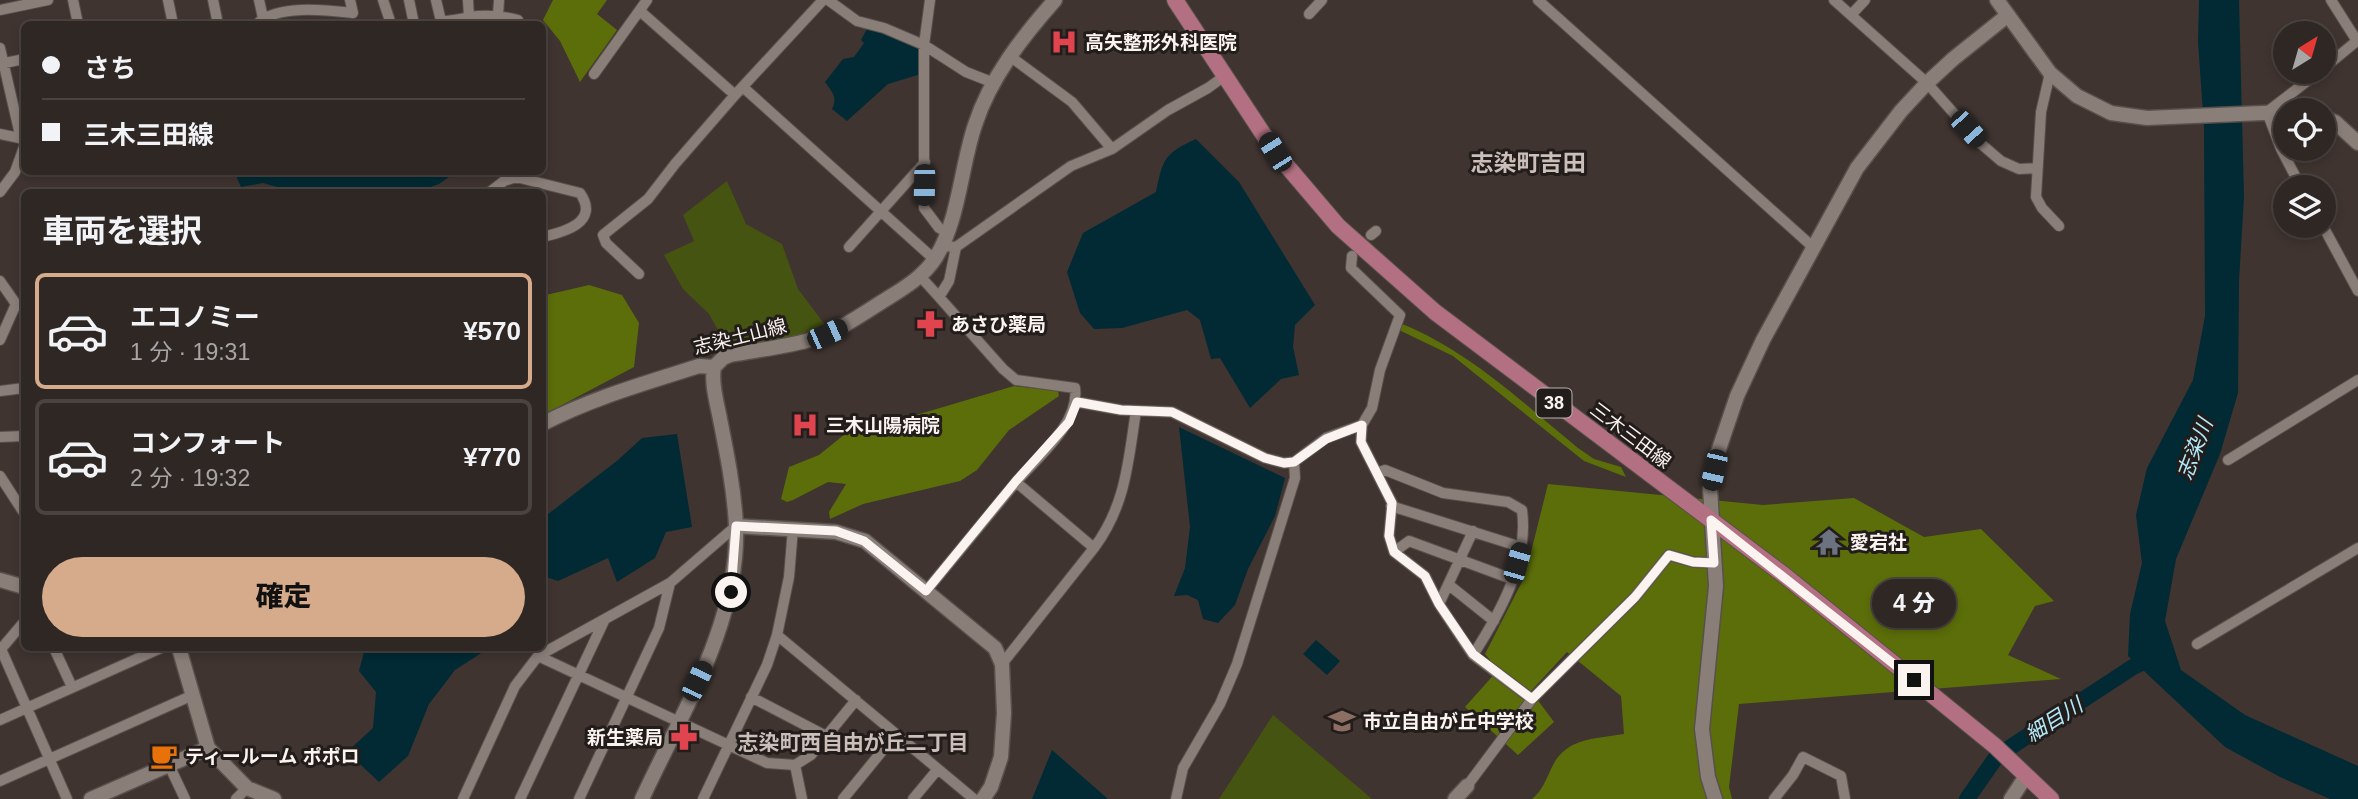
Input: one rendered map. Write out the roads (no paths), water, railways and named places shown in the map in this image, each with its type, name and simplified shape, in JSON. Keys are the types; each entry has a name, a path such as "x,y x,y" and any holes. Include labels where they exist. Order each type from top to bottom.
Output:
{"main road":[{"name":"三木三田線","path":"1175,0 1275,152 1338,226 1435,312 1805,593 1995,746 2051,799"}],"street":[{"path":"0,10 21,3 48,0"},
{"path":"73,0 77,21"},
{"path":"168,0 172,21"},
{"path":"213,0 217,21"},
{"path":"259,0 260,21 305,4 353,13 350,0"},
{"path":"383,0 390,21"},
{"path":"409,0 413,21"},
{"path":"436,0 441,20 447,21"},
{"path":"468,0 469,17"},
{"path":"498,15 499,0"},
{"path":"594,74 647,0"},
{"path":"639,274 606,243 603,235 648,199 675,163 735,95 826,0 857,21 884,28 924,45 966,72 994,83"},
{"path":"930,0 924,45 924,208 949,242 949,281 939,297"},
{"name":"志染土山線","path":"546,422 610,395 699,366 714,367 730,355 811,340 827,334 843,327 920,276 949,242 975,125 994,83 1030,29 1055,0"},
{"path":"1310,14 1322,0"},
{"path":"1538,0 1814,248"},
{"path":"1834,0 1927,83 1980,143 2001,161 2019,169 2037,168"},
{"path":"1851,15 1865,0"},
{"path":"2331,0 2358,41 2336,58"},
{"path":"1715,799 1708,777 1702,729 1716,586 1710,488 1718,452 1737,396 1763,340 1857,168 1901,111 2003,5 2050,74 2077,96 2111,113 2147,118 2273,112"},
{"path":"640,10 735,95"},
{"path":"456,21 469,17 498,15 518,19"},
{"path":"0,48 2,64 21,125"},
{"path":"1012,57 1072,102 1112,149"},
{"path":"2,64 21,60"},
{"path":"2050,74 2041,112 2036,197 2042,208 2059,226"},
{"path":"949,242 1072,166 1112,149 1168,110 1209,88 1226,75"},
{"path":"2260,113 2302,84"},
{"path":"744,88 935,260"},
{"path":"2260,113 2295,175"},
{"path":"2336,123 2358,143"},
{"path":"0,134 21,141"},
{"path":"0,192 15,172 21,150"},
{"path":"849,247 925,162"},
{"path":"15,172 21,172"},
{"path":"494,189 504,181 516,177 580,193 587,203 586,214 580,223 546,236"},
{"path":"2329,238 2358,291"},
{"path":"1352,256 1351,268 1399,315 1380,370 1372,408 1362,425 1361,442 1391,506 1389,536 1394,552 1425,576 1439,604 1473,654 1532,699"},
{"path":"920,276 1016,380 1075,388 1077,402 1069,422 1016,481 926,591"},
{"path":"0,281 20,306 0,340"},
{"path":"642,799 716,641 731,592 736,526 729,465 713,382 714,367"},
{"path":"2228,460 2358,380"},
{"path":"0,391 21,388"},
{"path":"1077,402 1136,411 1172,412 1265,458 1284,463 1294,462 1326,439 1362,425"},
{"path":"1002,664 1104,535 1121,499 1136,411"},
{"path":"0,437 21,436"},
{"path":"1176,799 1183,768 1220,704 1237,664 1295,478 1294,462"},
{"path":"1377,473 1385,470 1443,493 1508,502 1522,509 1524,524 1521,547 1512,579 1494,621 1473,654"},
{"path":"0,476 21,500"},
{"path":"1016,481 1094,548"},
{"path":"1391,506 1521,547"},
{"path":"463,799 515,686 538,656 670,583 736,526 836,531 864,541 995,648 1002,664 1004,713 1001,757 991,787 983,799"},
{"path":"703,799 767,664 777,635 789,577 793,528"},
{"path":"1439,604 1473,531"},
{"path":"1394,552 1409,541 1512,579"},
{"path":"2197,644 2358,548"},
{"path":"1455,799 1532,699 1635,597 1669,555 1693,562 1714,563"},
{"path":"0,580 21,586"},
{"path":"579,799 659,628 670,583"},
{"path":"1448,585 1494,621"},
{"path":"520,799 604,620"},
{"path":"21,625 0,649 67,799"},
{"path":"777,635 974,799"},
{"path":"55,651 72,687"},
{"path":"0,720 153,651"},
{"path":"180,651 208,748 247,788 274,799"},
{"path":"538,656 767,763 795,765 811,755 856,700"},
{"path":"0,781 193,695"},
{"path":"751,697 826,736"},
{"path":"843,799 896,734"},
{"path":"91,799 208,748"},
{"path":"1774,799 1793,775 1802,757 1842,776 1845,799"},
{"path":"169,765 185,799"},
{"path":"795,765 802,799"},
{"path":"913,799 938,769"},
{"path":"2011,799 2022,772"},
{"path":"236,799 247,788"}],"water":[{"name":"志染川","path":"2199,0 2239,0 2244,197 2239,281 2238,393 2220,454 2176,559 2165,621 2181,670 2245,715 2358,766 2358,799 2330,799 2280,777 2225,747 2128,656 2130,614 2142,563 2136,515 2147,468 2193,380 2205,316 2204,127 2198,42"},
{"path":"867,29 919,46 921,74 888,84 847,121 832,109 834,98 825,82 843,59 854,57 864,43 861,40"},
{"path":"1196,139 1239,182 1315,305 1295,325 1293,347 1299,375 1281,379 1250,408 1220,358 1211,359 1200,320 1187,310 1122,328 1094,329 1080,313 1067,272 1083,233 1156,192 1167,158 1178,148"},
{"path":"239,175 452,175 439,184 425,189 284,189 263,183 241,187 237,178"},
{"path":"1179,427 1285,478 1275,516 1248,569 1235,605 1218,623 1203,619 1198,600 1187,595 1174,596 1185,568 1190,527"},
{"path":"677,434 692,527 666,532 655,558 617,582 608,558 558,581 546,577 546,516 642,438"},
{"path":"1316,640 1340,661 1327,675 1303,654"},
{"path":"364,651 484,651 455,670 429,704 408,756 379,782 347,752 373,728 376,692 359,671"},
{"path":"1052,750 1108,799 1032,799"}],"waterway":[{"name":"細目川","path":"1967,799 1997,756 2133,667 2155,657"}],"place":[{"name":"高矢整形外科医院","path":"1064,42"},
{"name":"あさひ薬局","path":"930,324"},
{"name":"三木山陽病院","path":"805,425"},
{"name":"愛宕社","path":"1829,542"},
{"name":"市立自由が丘中学校","path":"1342,721"},
{"name":"新生薬局","path":"684,737"},
{"name":"ティールーム ポポロ","path":"164,756"}],"district":[{"name":"志染町吉田","path":"1528,163"},
{"name":"志染町西自由が丘二丁目","path":"853,743"}]}
